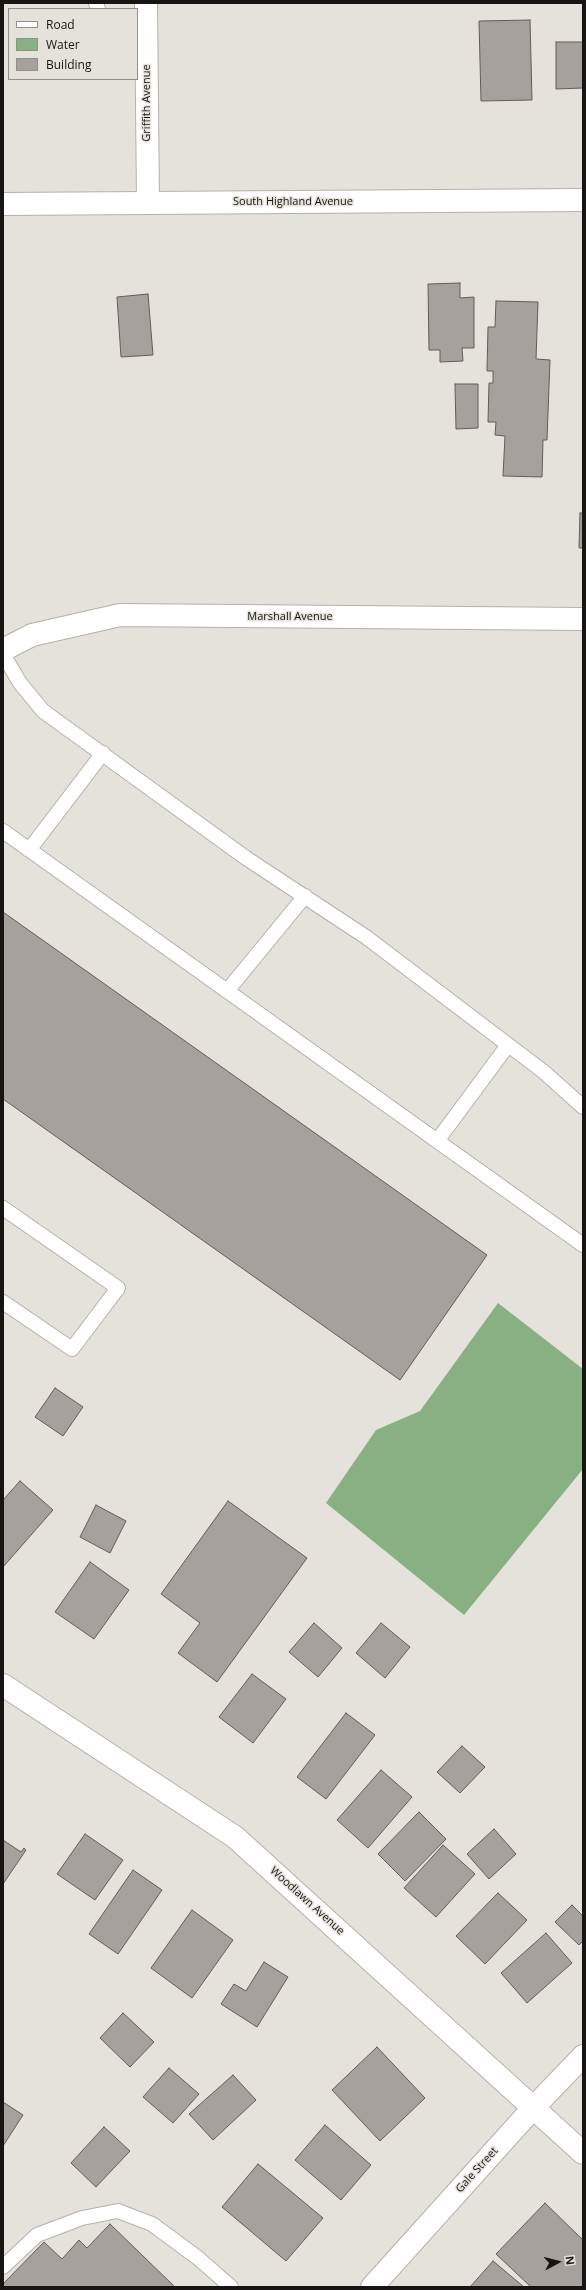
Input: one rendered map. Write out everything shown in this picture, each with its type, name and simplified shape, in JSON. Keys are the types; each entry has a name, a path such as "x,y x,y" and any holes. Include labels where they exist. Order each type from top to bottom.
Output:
{"street":[{"name":"Griffith Avenue","path":"146,3 142,34 148,203"},
{"name":"South Highland Avenue","path":"3,204 583,200"},
{"name":"Marshall Avenue","path":"3,650 32,635 120,615 583,619"},
{"name":"Woodlawn Avenue","path":"3,1685 235,1836 583,2153"},
{"name":"Gale Street","path":"372,2287 534,2107 583,2056"}],"lane":[{"path":"3,654 20,683 43,711 246,858 366,937 544,1072 583,1107"},
{"path":"29,850 103,753"},
{"path":"3,831 583,1246"},
{"path":"226,991 305,896"},
{"path":"437,1141 508,1045"},
{"path":"3,1208 118,1288 72,1349 3,1302"},
{"path":"3,2268 37,2235 82,2218 118,2211 152,2224 198,2258 231,2287"}],"water":[{"path":"498,1303 583,1369 583,1469 464,1615 326,1503 376,1430 420,1411"}],"building":[{"path":"530,20 532,100 481,101 479,21"},
{"path":"556,42 583,42 583,88 556,89"},
{"path":"460,283 460,298 474,297 474,348 462,348 463,361 440,362 440,350 429,350 428,284"},
{"path":"148,294 153,355 121,357 117,297"},
{"path":"496,301 538,302 536,359 550,360 547,440 543,440 542,477 503,476 505,436 495,435 496,422 488,422 489,383 493,383 493,371 487,371 488,327 495,327"},
{"path":"455,384 478,384 478,428 456,429"},
{"path":"580,513 583,513 583,548 579,548"},
{"path":"3,912 487,1255 400,1380 3,1099"},
{"path":"55,1388 83,1407 63,1436 35,1417"},
{"path":"20,1481 53,1510 3,1567 3,1500"},
{"path":"228,1501 307,1558 217,1682 178,1653 200,1623 161,1594"},
{"path":"96,1505 126,1521 110,1553 80,1537"},
{"path":"90,1562 129,1590 94,1639 55,1612"},
{"path":"314,1623 342,1648 318,1677 289,1652"},
{"path":"381,1623 410,1647 385,1678 356,1653"},
{"path":"252,1674 286,1699 253,1743 219,1717"},
{"path":"346,1713 375,1735 326,1799 297,1777"},
{"path":"462,1746 485,1767 460,1793 437,1772"},
{"path":"381,1770 412,1797 368,1848 337,1820"},
{"path":"419,1812 446,1839 405,1881 378,1854"},
{"path":"494,1829 516,1854 489,1879 467,1854"},
{"path":"85,1834 123,1860 95,1900 57,1874"},
{"path":"3,1840 21,1852 24,1848 26,1850 3,1884"},
{"path":"443,1845 475,1874 436,1917 404,1888"},
{"path":"133,1870 162,1890 118,1954 89,1934"},
{"path":"498,1893 527,1920 485,1964 456,1936"},
{"path":"572,1905 583,1916 583,1941 579,1945 555,1922"},
{"path":"192,1910 233,1940 192,1998 151,1968"},
{"path":"546,1933 572,1963 527,2003 501,1973"},
{"path":"264,1962 288,1977 257,2027 221,2004 234,1984 246,1991"},
{"path":"123,2013 154,2042 130,2067 100,2038"},
{"path":"377,2047 425,2098 380,2141 332,2090"},
{"path":"169,2068 199,2094 173,2123 143,2097"},
{"path":"233,2075 256,2100 213,2140 189,2114"},
{"path":"3,2102 23,2115 3,2146"},
{"path":"325,2125 371,2165 341,2200 295,2160"},
{"path":"104,2127 130,2151 96,2187 71,2163"},
{"path":"258,2164 323,2218 286,2261 222,2207"},
{"path":"545,2203 583,2240 583,2287 531,2287 496,2254"},
{"path":"110,2224 175,2287 3,2287 3,2284 44,2242 62,2259 79,2240 87,2248"},
{"path":"493,2261 524,2287 470,2287"}]}
